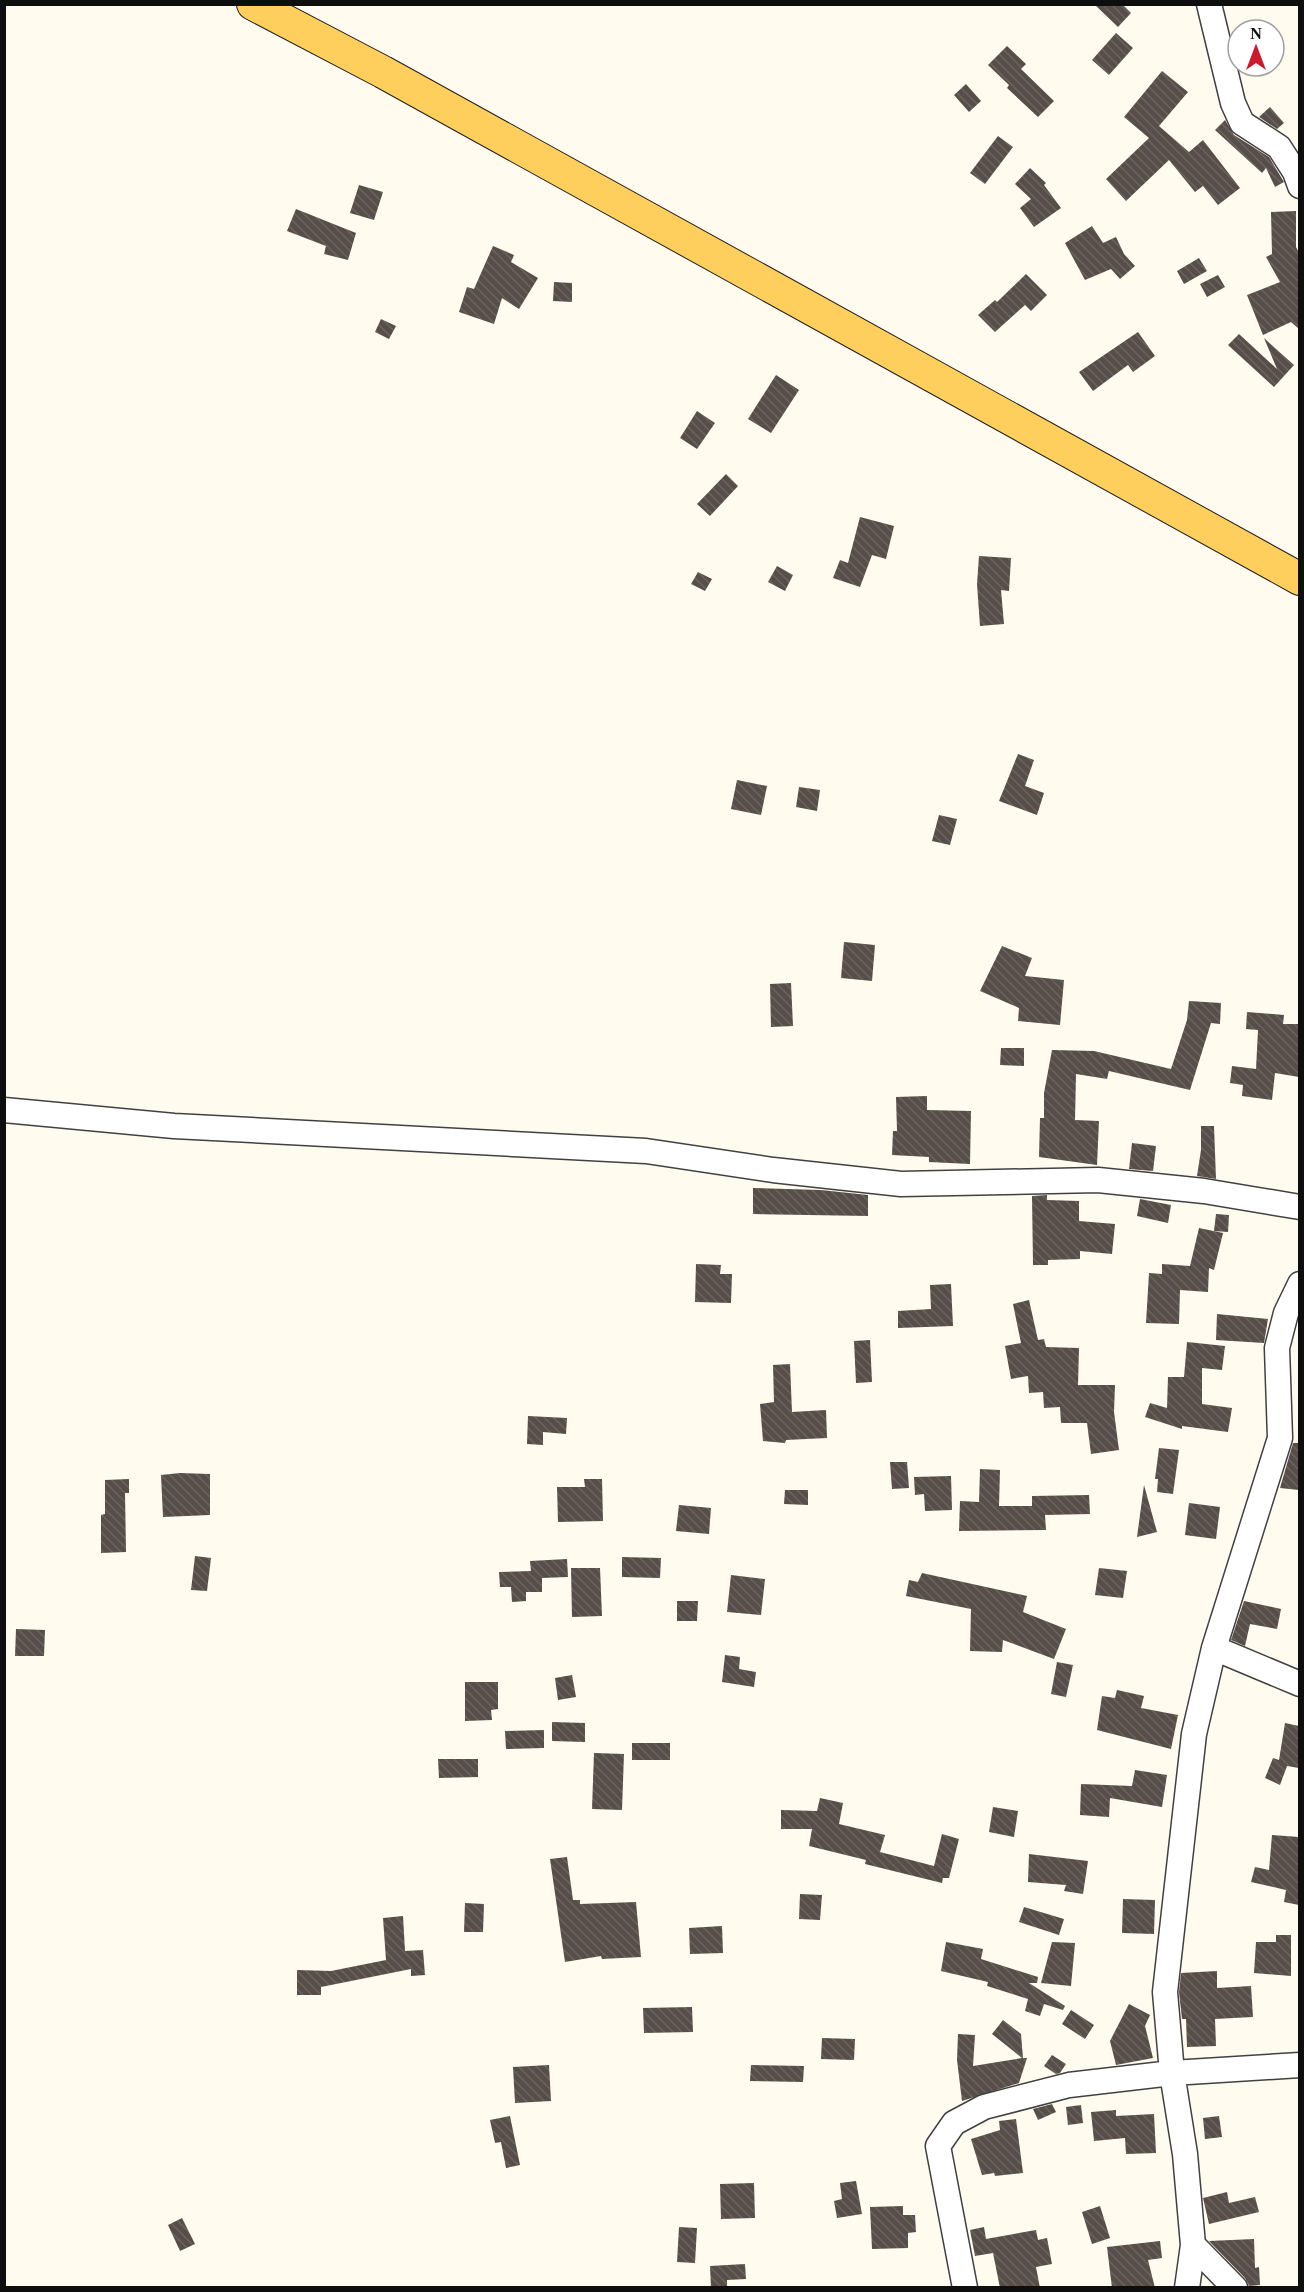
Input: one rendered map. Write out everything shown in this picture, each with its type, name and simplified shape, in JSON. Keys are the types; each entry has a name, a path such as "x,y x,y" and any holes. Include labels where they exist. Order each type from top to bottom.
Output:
{"main road":[{"path":"253,4 384,72 1299,579"}],"street":[{"path":"1209,4 1233,104 1242,123 1279,147 1295,172 1299,186"},
{"path":"4,1110 174,1126 646,1151 773,1170 901,1184 1098,1180 1204,1191 1299,1207"},
{"path":"1187,2288 1193,2245 1185,2154 1172,2073 1165,1992 1194,1734 1214,1648 1280,1438 1277,1348 1286,1313 1299,1284"},
{"path":"1214,1648 1299,1684"},
{"path":"965,2288 938,2145 954,2123 984,2107 1069,2085 1172,2073 1299,2065"},
{"path":"1193,2245 1235,2288"}],"building":[{"path":"1094,4 1122,4 1131,13 1118,27"},
{"path":"1116,33 1133,48 1109,75 1092,60"},
{"path":"1007,46 1026,64 1021,69 1054,101 1038,117 1007,88 1009,85 988,65"},
{"path":"1162,71 1188,92 1159,126 1189,152 1203,140 1240,188 1218,205 1203,186 1195,192 1169,160 1126,201 1106,179 1149,138 1124,117"},
{"path":"966,84 981,101 969,112 954,95"},
{"path":"1270,107 1284,123 1277,129 1259,117"},
{"path":"1225,120 1234,135 1269,157 1284,182 1275,187 1266,168 1262,173 1215,130"},
{"path":"998,136 1013,147 985,184 970,173"},
{"path":"1030,168 1046,183 1044,185 1061,208 1034,227 1020,208 1031,199 1015,184"},
{"path":"359,185 383,192 374,220 350,213"},
{"path":"296,209 356,233 348,260 324,254 326,246 287,231"},
{"path":"1296,211 1296,247 1299,253 1299,329 1291,322 1263,335 1247,295 1280,282 1266,257 1272,254 1271,212"},
{"path":"1092,226 1103,243 1116,237 1124,254 1135,266 1120,279 1111,269 1085,280 1065,243"},
{"path":"493,246 514,255 511,262 538,278 519,309 502,298 494,324 459,312 467,287 474,289"},
{"path":"1199,258 1207,271 1184,284 1177,271"},
{"path":"1026,274 1047,295 1031,311 1025,305 995,332 978,315 995,300 997,302"},
{"path":"1218,275 1225,287 1207,297 1200,284"},
{"path":"554,282 572,283 572,302 553,301"},
{"path":"381,319 396,326 389,339 375,332"},
{"path":"1138,332 1155,356 1133,372 1128,365 1093,391 1079,372"},
{"path":"1239,334 1277,369 1264,338 1294,365 1274,387 1228,345"},
{"path":"776,375 799,390 771,433 748,419"},
{"path":"697,411 715,423 697,449 680,438"},
{"path":"726,474 738,486 710,516 697,504"},
{"path":"860,517 894,526 886,559 872,555 860,587 833,578 840,560 848,563"},
{"path":"979,556 1011,558 1009,591 1001,590 1004,624 980,626 977,584"},
{"path":"777,566 793,575 785,591 768,582"},
{"path":"698,572 712,579 705,591 691,584"},
{"path":"1018,754 1034,760 1025,786 1044,793 1037,815 999,801"},
{"path":"737,780 767,786 761,815 731,809"},
{"path":"799,787 820,790 817,811 796,807"},
{"path":"939,815 957,819 950,845 932,841"},
{"path":"844,942 875,945 872,981 841,978"},
{"path":"1002,946 1032,958 1025,976 1064,980 1060,1025 1018,1021 1019,1008 980,991"},
{"path":"791,983 793,1026 771,1027 770,984"},
{"path":"1189,1001 1221,1003 1220,1024 1211,1023 1190,1090 1109,1071 1107,1079 1076,1074 1075,1120 1099,1121 1097,1165 1039,1157 1040,1118 1044,1118 1044,1093 1052,1050 1094,1051 1171,1069 1187,1020"},
{"path":"1247,1012 1284,1015 1283,1024 1299,1024 1299,1077 1275,1073 1272,1100 1242,1096 1243,1085 1230,1083 1232,1066 1256,1069 1258,1030 1246,1029"},
{"path":"1001,1048 1024,1048 1024,1066 1000,1065"},
{"path":"927,1096 927,1110 971,1111 970,1164 929,1162 929,1157 892,1155 893,1131 897,1131 896,1097"},
{"path":"1201,1126 1214,1126 1216,1179 1197,1176 1201,1150"},
{"path":"1132,1143 1156,1146 1153,1171 1129,1169"},
{"path":"753,1188 821,1190 868,1195 868,1216 753,1214"},
{"path":"1047,1195 1047,1200 1079,1201 1079,1221 1115,1224 1112,1254 1080,1251 1080,1259 1048,1260 1048,1265 1033,1265 1032,1196"},
{"path":"1140,1199 1171,1205 1168,1223 1137,1216"},
{"path":"1216,1214 1229,1215 1228,1232 1214,1231"},
{"path":"1199,1228 1223,1233 1214,1270 1209,1268 1208,1292 1180,1290 1179,1324 1146,1323 1149,1273 1162,1274 1162,1264 1190,1266"},
{"path":"696,1264 721,1265 720,1274 732,1274 731,1303 695,1302"},
{"path":"951,1284 953,1326 898,1328 898,1311 931,1309 930,1285"},
{"path":"1029,1300 1038,1340 1044,1339 1046,1347 1079,1348 1078,1385 1115,1385 1114,1412 1119,1450 1091,1454 1087,1423 1061,1423 1060,1407 1044,1408 1043,1392 1029,1393 1028,1376 1011,1379 1005,1346 1021,1343 1013,1304"},
{"path":"1217,1314 1268,1319 1264,1343 1216,1340"},
{"path":"870,1340 872,1382 856,1383 854,1341"},
{"path":"1187,1342 1225,1346 1222,1370 1202,1368 1202,1404 1232,1408 1228,1432 1182,1426 1182,1429 1145,1417 1150,1403 1167,1408 1168,1377 1184,1377"},
{"path":"790,1364 792,1412 826,1410 827,1438 786,1440 785,1443 763,1441 760,1404 774,1402 773,1365"},
{"path":"528,1416 567,1418 566,1434 543,1432 543,1445 527,1444"},
{"path":"1293,1443 1299,1443 1299,1490 1280,1488"},
{"path":"1159,1448 1179,1450 1173,1494 1157,1492 1158,1479 1155,1479"},
{"path":"890,1462 907,1462 909,1488 892,1489"},
{"path":"980,1469 1000,1470 999,1506 1032,1506 1032,1496 1089,1495 1090,1514 1045,1515 1046,1530 959,1531 960,1501 979,1502"},
{"path":"210,1474 210,1515 163,1517 161,1475"},
{"path":"951,1476 952,1510 925,1511 924,1494 915,1495 914,1477"},
{"path":"129,1479 129,1493 125,1493 126,1552 101,1553 101,1515 105,1514 105,1480"},
{"path":"584,1479 602,1479 603,1521 558,1522 557,1487 585,1487"},
{"path":"1144,1485 1157,1532 1137,1537"},
{"path":"785,1490 808,1490 808,1505 784,1504"},
{"path":"1189,1503 1220,1507 1216,1539 1185,1535"},
{"path":"679,1505 711,1508 709,1534 676,1531"},
{"path":"195,1556 211,1558 207,1591 191,1590"},
{"path":"622,1557 661,1558 660,1578 622,1577"},
{"path":"567,1559 568,1577 542,1578 542,1592 526,1592 526,1601 512,1602 511,1587 500,1587 499,1572 531,1571 530,1561"},
{"path":"571,1568 600,1568 602,1616 572,1617"},
{"path":"1099,1568 1127,1571 1123,1598 1095,1595"},
{"path":"922,1573 1027,1596 1023,1612 1066,1629 1054,1659 1003,1640 1002,1652 970,1651 971,1609 906,1596 909,1580 918,1582"},
{"path":"731,1575 765,1579 761,1615 727,1612"},
{"path":"677,1601 698,1601 697,1621 677,1621"},
{"path":"1244,1601 1281,1609 1277,1629 1250,1624 1245,1646 1231,1640"},
{"path":"16,1629 45,1630 44,1656 15,1656"},
{"path":"725,1655 740,1657 739,1669 756,1672 754,1687 722,1682"},
{"path":"1057,1662 1073,1665 1066,1697 1051,1694"},
{"path":"572,1675 576,1697 558,1700 555,1678"},
{"path":"465,1682 498,1682 498,1709 491,1710 492,1720 465,1721"},
{"path":"1117,1690 1144,1696 1141,1708 1178,1715 1171,1749 1097,1730 1102,1696 1115,1698"},
{"path":"552,1722 585,1723 585,1742 552,1741"},
{"path":"1285,1723 1299,1726 1299,1768 1287,1766 1280,1785 1265,1778 1273,1758 1279,1760"},
{"path":"544,1730 544,1748 506,1749 505,1731"},
{"path":"632,1743 670,1743 670,1760 632,1760"},
{"path":"594,1753 624,1754 622,1810 592,1809"},
{"path":"438,1759 478,1759 478,1777 439,1778"},
{"path":"1135,1770 1167,1775 1162,1807 1110,1798 1109,1817 1080,1815 1081,1784 1132,1786"},
{"path":"820,1798 843,1803 839,1824 885,1835 880,1852 934,1866 942,1834 959,1839 949,1878 943,1878 942,1883 865,1864 866,1860 809,1846 812,1829 781,1829 781,1810 817,1811"},
{"path":"993,1807 1018,1811 1014,1837 989,1832"},
{"path":"1272,1835 1299,1837 1299,1905 1284,1902 1286,1890 1251,1882 1255,1867 1269,1870"},
{"path":"1029,1854 1088,1861 1083,1894 1064,1891 1066,1885 1028,1882"},
{"path":"567,1857 573,1900 580,1900 580,1904 636,1902 641,1957 602,1959 601,1956 565,1962 550,1859"},
{"path":"800,1894 822,1895 820,1920 799,1919"},
{"path":"1123,1899 1155,1900 1154,1934 1122,1933"},
{"path":"465,1903 484,1904 483,1932 464,1932"},
{"path":"1024,1907 1064,1919 1059,1935 1019,1922"},
{"path":"403,1916 405,1951 423,1950 425,1975 411,1976 411,1969 321,1987 321,1995 297,1995 297,1970 331,1971 386,1960 383,1918"},
{"path":"722,1926 723,1953 690,1954 689,1928"},
{"path":"1276,1935 1291,1935 1291,1976 1254,1973 1256,1942 1276,1942"},
{"path":"946,1942 983,1949 981,1959 1038,1977 1037,1983 1029,1983 1065,2006 1063,2010 1044,2004 1040,2016 1025,2011 1028,1999 987,1986 988,1982 941,1971"},
{"path":"1052,1942 1075,1943 1071,1986 1041,1983"},
{"path":"1217,1971 1217,1988 1251,1986 1253,2017 1215,2019 1216,2046 1187,2047 1186,2019 1182,2019 1179,1992 1181,1973"},
{"path":"1129,2004 1150,2015 1145,2026 1153,2058 1116,2065 1110,2041"},
{"path":"692,2007 693,2032 644,2033 643,2008"},
{"path":"1071,2010 1094,2025 1085,2039 1062,2024"},
{"path":"1003,2020 1021,2034 1023,2058 1027,2058 1019,2083 962,2101 957,2060 958,2034 975,2035 973,2066 1022,2058 992,2034"},
{"path":"822,2038 855,2039 854,2060 821,2059"},
{"path":"1052,2055 1066,2064 1060,2073 1056,2074 1044,2066"},
{"path":"549,2065 551,2101 515,2103 513,2067"},
{"path":"751,2065 804,2066 803,2082 750,2081"},
{"path":"1052,2104 1056,2112 1038,2120 1033,2109"},
{"path":"1081,2105 1083,2123 1068,2125 1066,2107"},
{"path":"1116,2110 1116,2116 1154,2114 1156,2153 1126,2154 1125,2138 1094,2141 1091,2112"},
{"path":"510,2116 520,2165 506,2168 501,2142 495,2143 490,2120"},
{"path":"1219,2116 1222,2137 1205,2139 1203,2118"},
{"path":"1016,2119 1023,2173 982,2175 971,2139 1000,2130 999,2121"},
{"path":"856,2181 862,2214 837,2218 834,2201 842,2199 840,2183"},
{"path":"754,2183 755,2218 721,2219 720,2184"},
{"path":"1227,2192 1229,2203 1255,2197 1259,2212 1209,2224 1203,2198"},
{"path":"903,2206 903,2215 915,2215 916,2232 908,2233 908,2248 872,2249 870,2207"},
{"path":"1100,2206 1110,2238 1092,2244 1082,2212"},
{"path":"182,2218 195,2244 180,2251 168,2225"},
{"path":"679,2227 697,2228 695,2263 677,2262"},
{"path":"984,2227 986,2239 1036,2230 1038,2240 1047,2238 1052,2264 1036,2267 1040,2288 1000,2288 993,2253 975,2256 970,2230"},
{"path":"1254,2239 1255,2268 1259,2267 1260,2285 1249,2286 1245,2278 1209,2241"},
{"path":"1160,2241 1162,2258 1148,2260 1155,2288 1112,2288 1107,2247"},
{"path":"745,2264 746,2279 727,2280 727,2288 711,2288 710,2266"}]}
